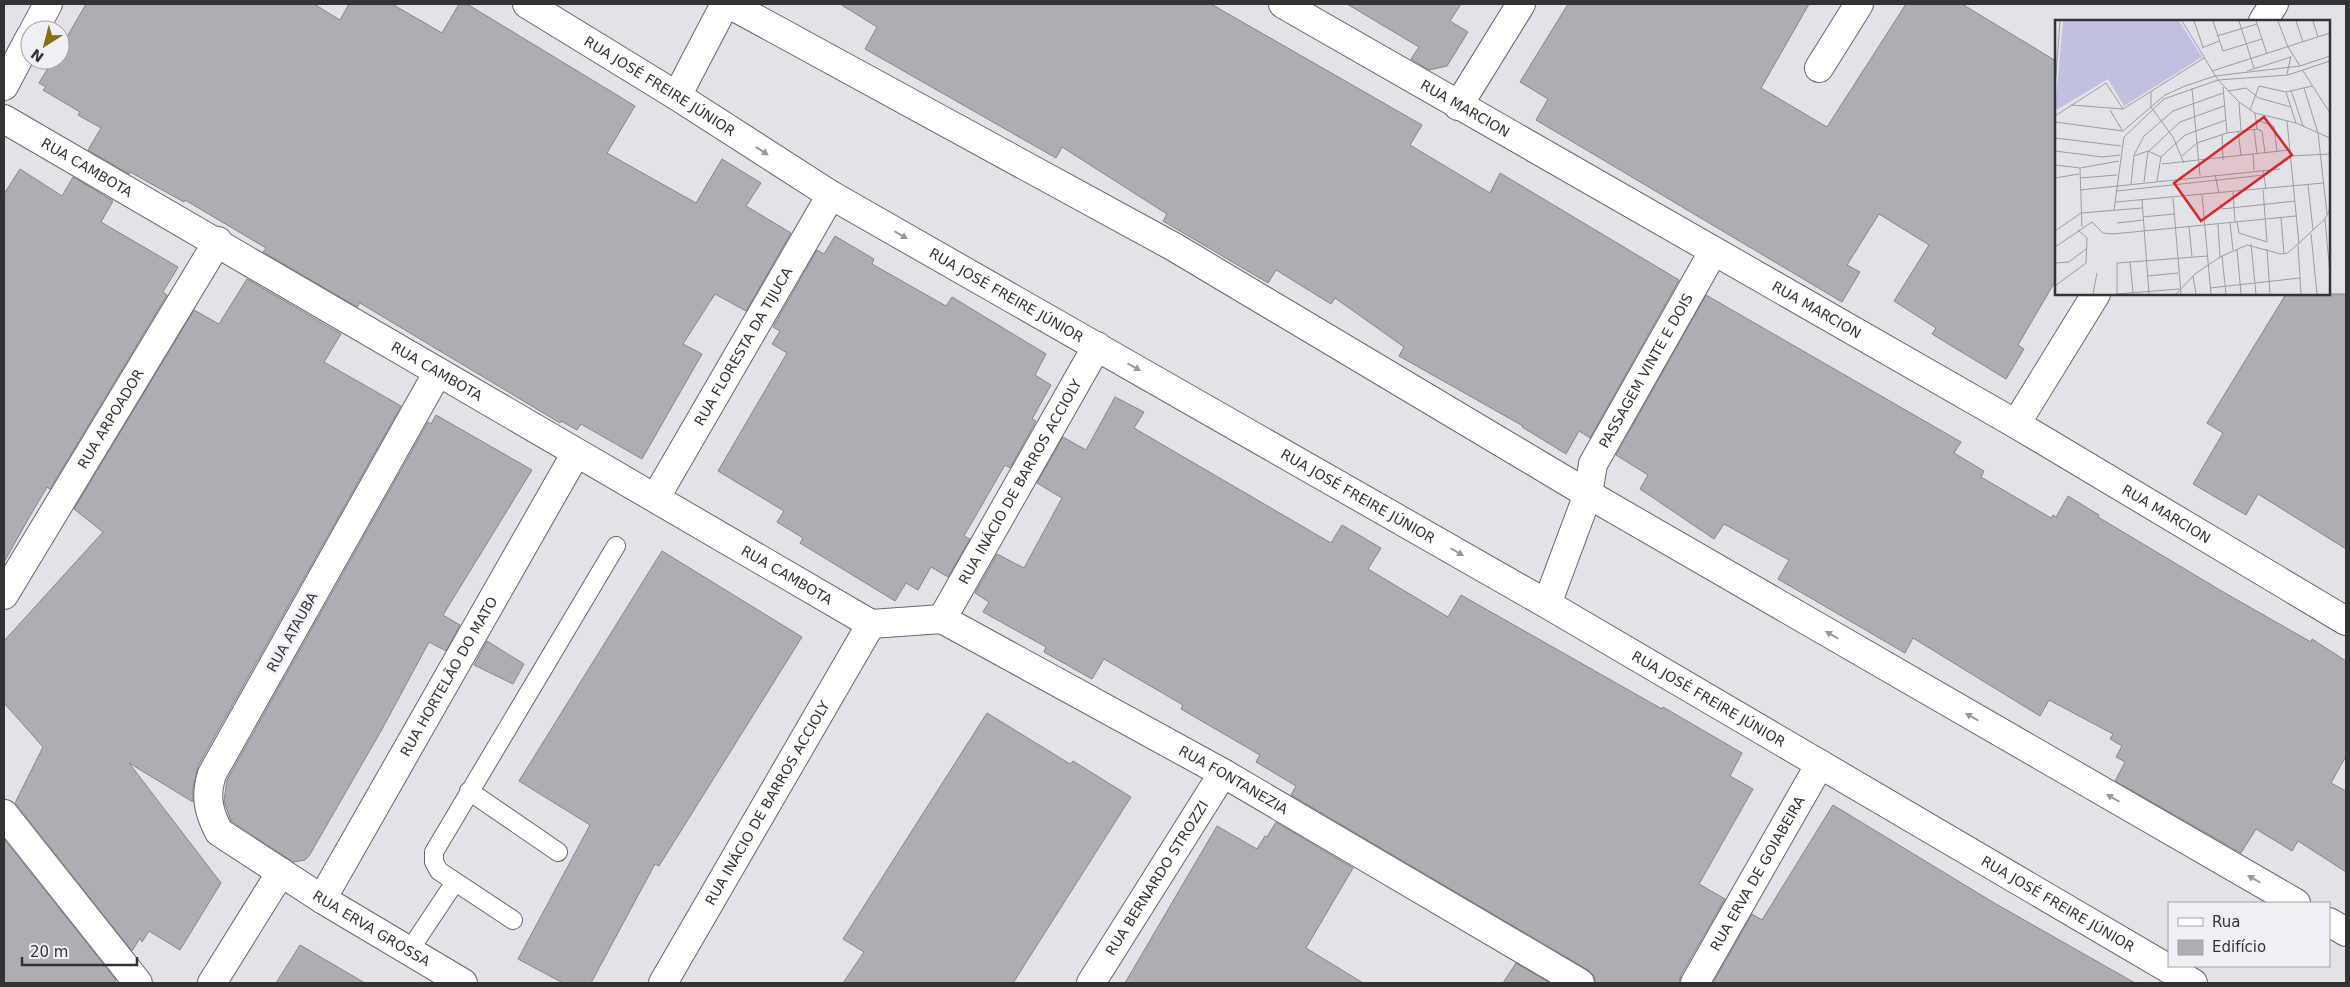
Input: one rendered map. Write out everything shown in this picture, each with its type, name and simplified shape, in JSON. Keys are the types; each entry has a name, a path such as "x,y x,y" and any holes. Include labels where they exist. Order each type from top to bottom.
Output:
{"street":[{"name":"RUA JOSÉ FREIRE JÚNIOR","path":"527,4 677,96 831,195 1547,604 2193,983"},
{"path":"677,96 725,4"},
{"path":"729,4 1174,247 1588,494 2294,902"},
{"name":"RUA MARCION","path":"1283,4 2016,424 2346,621"},
{"path":"1458,106 1522,4"},
{"path":"1819,68 1859,4"},
{"path":"2264,20 2274,4"},
{"path":"4,86 35,18"},
{"name":"RUA CAMBOTA","path":"4,119 218,241 576,454 656,498 871,624"},
{"name":"RUA FLORESTA DA TIJUCA","path":"656,498 831,195"},
{"name":"RUA ARPOADOR","path":"4,595 218,241"},
{"name":"PASSAGEM VINTE E DOIS","path":"1547,604 1588,494 1593,464 1713,252"},
{"path":"2016,424 2095,295"},
{"name":"RUA INÁCIO DE BARROS ACCIOLY","path":"942,620 1097,346"},
{"name":"RUA ATAUBA","path":"281,872 219,832 210,815 207,800 212,774 438,372"},
{"name":"RUA HORTELÃO DO MATO","path":"322,899 576,454"},
{"path":"871,624 942,620"},
{"name":"RUA FONTANEZIA","path":"942,620 1223,773 1580,983"},
{"name":"RUA INÁCIO DE BARROS ACCIOLY","path":"663,983 871,624"},
{"name":"RUA ERVA DE GOIABEIRA","path":"1695,983 1820,764"},
{"name":"RUA BERNARDO STROZZI","path":"1091,983 1223,773"},
{"path":"4,814 138,983"},
{"path":"212,983 281,872"},
{"name":"RUA ERVA GROSSA","path":"281,872 322,899 463,983"},
{"path":"2330,923 2346,932"}],"lane":[{"path":"513,920 439,871 434,862 434,852 616,546"},
{"path":"469,791 558,852"},
{"path":"409,951 455,882"}],"building":[{"path":"86,4 314,4 340,20 349,4 392,4 442,33 459,4 467,4 635,106 607,153 696,203 722,159 761,183 746,206 791,233 746,311 715,294 683,344 702,354 642,459 581,424 577,430 561,421 560,423 360,303 357,307 263,252 266,248 185,200 184,202 130,172 129,174 88,150 101,128 78,115 80,112 43,90 46,87 39,83 47,70 70,70 70,32"},
{"path":"840,4 1211,4 1422,125 1410,145 1490,193 1500,173 1679,280 1590,438 1579,431 1566,454 1523,426 1399,356 1404,347 1335,298 1331,304 1276,270 1268,283 1163,221 1167,214 1062,147 1056,158 865,49 877,27"},
{"path":"1347,4 1461,4 1450,21 1468,32 1447,66 1429,70 1411,59 1419,47"},
{"path":"1568,4 1809,4 1761,88 1827,127 1906,4 1962,4 2055,60 2055,282 2018,345 2024,349 2006,379 1932,334 1936,328 1894,301 1929,245 1879,214 1847,265 1860,272 1842,302 1536,120 1548,99 1520,82"},
{"path":"20,169 62,196 73,177 113,201 101,222 178,267 163,292 167,295 50,489 47,487 4,562 4,194"},
{"path":"835,236 874,259 872,264 946,306 952,297 1046,354 1035,375 1051,385 1032,419 1036,421 1010,468 1005,465 964,536 970,539 948,577 931,567 918,590 906,583 895,601 800,543 803,538 777,522 784,511 718,471 787,353 772,344 780,331 773,327 817,250 824,254"},
{"path":"247,279 341,334 324,362 401,406 198,766 193,787 193,802 129,763 221,883 180,950 149,931 142,942 140,938 132,951 15,803 43,747 4,703 4,641 103,532 74,509 194,310 219,324"},
{"path":"2346,294 2346,549 2258,494 2246,515 2193,484 2223,433 2207,423 2285,295"},
{"path":"1706,295 1961,442 1954,453 1984,471 1981,477 2051,518 2053,515 2056,517 2068,496 2099,515 2098,517 2225,593 2311,642 2312,639 2346,661 2346,756 2331,783 2346,791 2346,872 2298,841 2292,851 2256,829 2241,853 2115,781 2125,762 2116,757 2122,746 2110,739 2113,734 2049,700 2040,716 1913,638 1905,653 1778,579 1789,560 1724,524 1714,539 1640,489 1648,475 1616,455"},
{"path":"1115,397 1144,412 1134,428 1331,543 1342,525 1381,548 1368,569 1448,617 1461,595 1742,753 1730,776 1753,789 1699,884 1725,899 1681,975 1679,983 1596,983 1594,976 1588,970 1291,795 1296,786 1256,762 1260,755 1181,709 1183,705 1104,659 1092,679 1044,652 1046,647 983,612 989,602 975,593 997,554 1024,568 1062,498 1037,483 1063,437 1086,450"},
{"path":"436,415 532,470 443,615 460,625 446,651 429,642 381,731 309,856 305,860 293,862 231,821 224,801 227,780 428,422 431,424"},
{"path":"662,551 802,637 659,866 655,864 591,983 563,983 518,959 590,825 519,781"},
{"path":"487,641 524,664 513,684 474,665"},
{"path":"987,713 1070,764 1073,761 1131,797 1013,983 843,983 864,952 843,939"},
{"path":"1833,805 1996,904 2135,983 1713,983 1752,914 1762,920"},
{"path":"1276,822 1353,868 1306,948 1363,983 1125,983 1217,826 1257,849"},
{"path":"4,839 116,980 114,983 4,983"},
{"path":"300,945 365,983 276,983"},
{"path":"1516,963 1550,983 1503,983"}]}
